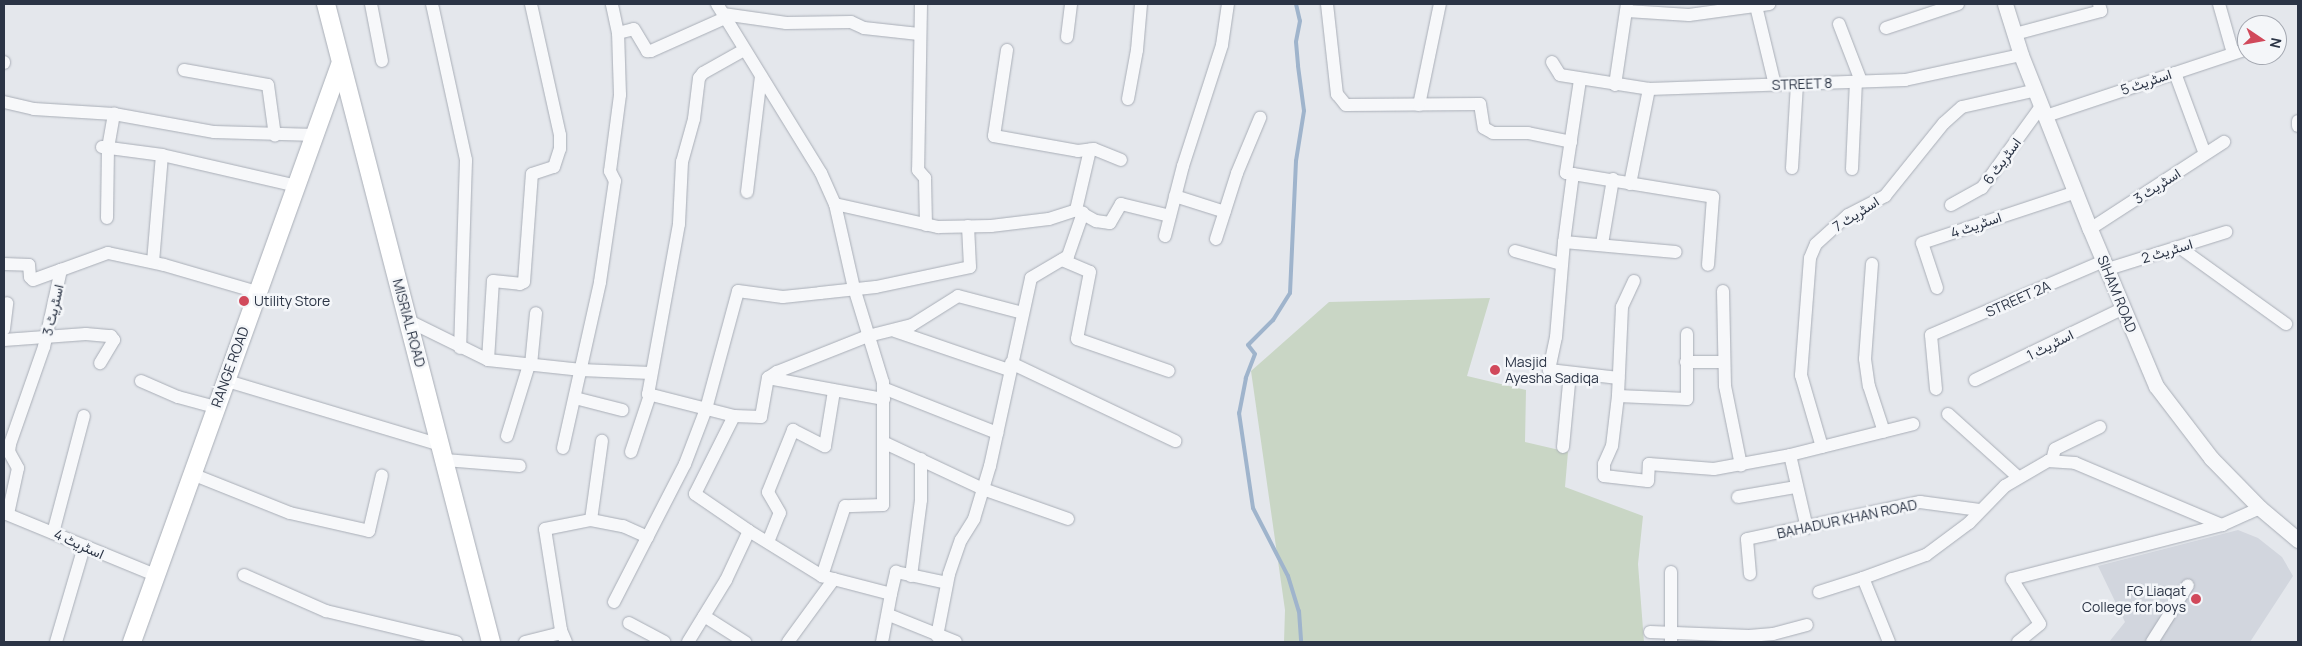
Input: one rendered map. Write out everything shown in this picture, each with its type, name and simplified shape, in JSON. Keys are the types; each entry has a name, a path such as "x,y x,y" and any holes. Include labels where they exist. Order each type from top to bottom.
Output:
{"main road":[{"name":"MISRIAL ROAD","path":"326,4 340,65 409,320 491,642"},
{"name":"RANGE ROAD","path":"132,642 224,380 316,135 340,65"}],"street":[{"path":"371,4 382,61"},
{"path":"432,4 466,160 460,348"},
{"path":"488,360 493,281 520,284 524,282 532,174 554,167 560,149 560,135 532,4"},
{"path":"563,448 600,282 615,181 610,170 620,95 618,33 612,4"},
{"path":"921,4 918,170 925,178 926,225"},
{"path":"1067,38 1071,4"},
{"path":"1128,99 1137,50 1140,4"},
{"path":"1165,236 1175,196 1222,44 1228,4"},
{"path":"1327,4 1337,94 1346,105 1480,104 1484,128 1493,133 1528,133 1571,142"},
{"path":"1419,105 1440,4"},
{"path":"1616,85 1627,7 1689,15 1769,4"},
{"path":"1886,28 1958,4"},
{"name":"SIHAM ROAD","path":"2005,4 2021,55 2090,230 2156,386 2211,458 2260,508 2298,540"},
{"path":"2015,34 2101,11 2099,4"},
{"path":"2219,4 2233,53"},
{"path":"1749,6 1775,85"},
{"path":"618,33 634,28 648,51 651,51 722,12 786,23 851,22 864,28 920,34"},
{"path":"722,12 821,173 835,204 854,288 884,394 883,505 845,506 828,577 788,642"},
{"path":"1839,24 1858,81 1852,169"},
{"path":"744,50 703,73 699,78 693,124 682,162 679,224 652,373 647,390 650,395 734,416 762,417 764,414 768,378"},
{"path":"1007,50 994,136 1090,150 1121,160"},
{"name":"اسٹریٹ 5","path":"2044,111 2175,73 2237,52"},
{"name":"STREET 8","path":"1552,62 1560,75 1580,80 1649,90 1906,80 2021,55"},
{"path":"184,70 268,85 274,136"},
{"path":"2175,73 2205,154"},
{"path":"747,192 761,77"},
{"path":"1580,80 1566,173 1613,179 1630,184 1713,197 1708,265"},
{"path":"1792,168 1797,85"},
{"path":"1630,184 1649,90"},
{"name":"اسٹریٹ 7","path":"1822,447 1801,376 1810,258 1816,244 1848,215 1885,196 1944,123 1962,107 2036,90"},
{"path":"4,102 34,109 114,114 214,132 274,136 316,135"},
{"name":"اسٹریٹ 6","path":"1951,205 1982,188 2044,111"},
{"path":"107,218 105,147 114,114"},
{"path":"1216,240 1260,118"},
{"path":"2298,121 2298,126"},
{"name":"اسٹریٹ 3","path":"2090,230 2224,142"},
{"path":"105,147 162,155 297,186"},
{"path":"937,636 947,583 961,540 974,519 998,433 1010,367 1034,273 1062,260 1073,248 1090,150"},
{"path":"153,262 162,155"},
{"path":"1573,174 1561,264 1556,337 1549,370 1619,378"},
{"path":"1602,244 1613,179"},
{"name":"اسٹریٹ 4","path":"1937,288 1922,243 2076,192"},
{"path":"1175,196 1225,212"},
{"path":"835,204 926,225 968,226 1049,219 1079,212 1096,221 1110,223 1121,204 1170,216"},
{"path":"614,602 678,479 706,409 738,291 783,297 876,287 970,267 968,226"},
{"name":"اسٹریٹ 2","path":"2106,265 2179,247 2226,232"},
{"path":"1564,242 1602,244 1646,252 1676,252"},
{"path":"2179,247 2286,324"},
{"path":"1515,251 1561,264"},
{"name":"اسٹریٹ 3","path":"6,514 18,468 9,452 10,444 47,336 61,270 108,253 153,262 257,292"},
{"path":"1062,260 1090,272 1077,339 1169,371"},
{"path":"4,264 29,265 30,277 33,280 61,270"},
{"path":"1872,264 1865,359 1869,386 1884,432"},
{"name":"STREET 2A","path":"1936,389 1931,335 1963,324 2106,265"},
{"path":"1634,281 1622,307 1618,396 1612,446 1604,464 1604,476 1648,481 1649,464 1714,469 1741,465 1790,455 1913,424"},
{"path":"1723,290 1722,362 1741,465"},
{"path":"768,378 868,336 895,331 958,296 1023,312"},
{"path":"4,329 7,303"},
{"name":"اسٹریٹ 1","path":"1975,380 2124,308"},
{"path":"507,436 530,365 536,313"},
{"path":"409,320 460,348 488,360 581,370 652,373"},
{"path":"895,331 1010,367 1174,442"},
{"path":"1618,396 1687,399 1687,334"},
{"path":"4,340 47,336 111,336 114,340 100,363"},
{"path":"1686,362 1722,362"},
{"path":"1563,447 1570,372"},
{"path":"768,378 834,391 884,394 998,433"},
{"path":"224,380 443,453 520,466"},
{"path":"141,381 178,397 215,408"},
{"path":"768,542 780,513 768,492 793,430 825,446 834,391"},
{"path":"631,452 650,395"},
{"path":"575,398 622,410"},
{"path":"1948,414 2018,477"},
{"path":"53,533 84,416"},
{"path":"734,416 695,494 749,531 828,577 891,594"},
{"path":"2052,460 2055,449 2100,427"},
{"path":"591,520 602,441"},
{"path":"885,442 983,489 1068,519"},
{"path":"1790,455 1807,528"},
{"path":"911,576 921,500 921,459"},
{"path":"1819,592 1926,555 1969,523 1979,510 2018,477 2052,460 2075,463 2222,525"},
{"path":"192,474 290,513 369,532 382,475"},
{"path":"1738,497 1796,487"},
{"name":"BAHADUR KHAN ROAD","path":"1750,574 1747,539 1807,528 1920,502 1979,510"},
{"path":"2018,642 2040,624 2012,579 2222,525 2260,508"},
{"name":"اسٹریٹ 4","path":"6,514 155,575"},
{"path":"566,642 561,630 544,531 591,520 623,526 648,536"},
{"path":"688,642 726,580 749,531"},
{"path":"56,642 84,547"},
{"path":"882,642 889,615 896,572 947,583"},
{"path":"1671,572 1671,637"},
{"path":"244,576 326,611 456,642"},
{"path":"1863,578 1889,642"},
{"path":"2152,642 2188,585"},
{"path":"889,615 937,636 956,642"},
{"path":"704,616 745,642"},
{"path":"629,623 664,642"},
{"path":"1650,632 1671,637 1749,636 1773,634 1807,625"},
{"path":"525,642 558,634 561,630"}],"shaded area":[{"name":"FG Liaqat College for boys","path":"2238,530 2258,538 2282,557 2293,576 2250,642 2109,642 2125,622 2098,566"}],"green space":[{"path":"1490,298 1467,376 1526,390 1525,442 1568,452 1565,487 1643,516 1638,564 1644,642 1284,642 1285,610 1251,371 1329,302"}],"waterway":[{"path":"1296,4 1300,21 1296,42 1304,111 1296,161 1290,293 1273,320 1248,345 1255,354 1246,378 1239,413 1253,508 1288,576 1299,611 1301,642"}],"place":[{"name":"Utility Store","path":"244,301"},
{"name":"Masjid Ayesha Sadiqa","path":"1495,370"},
{"name":"FG Liaqat College for boys","path":"2196,599"}]}
